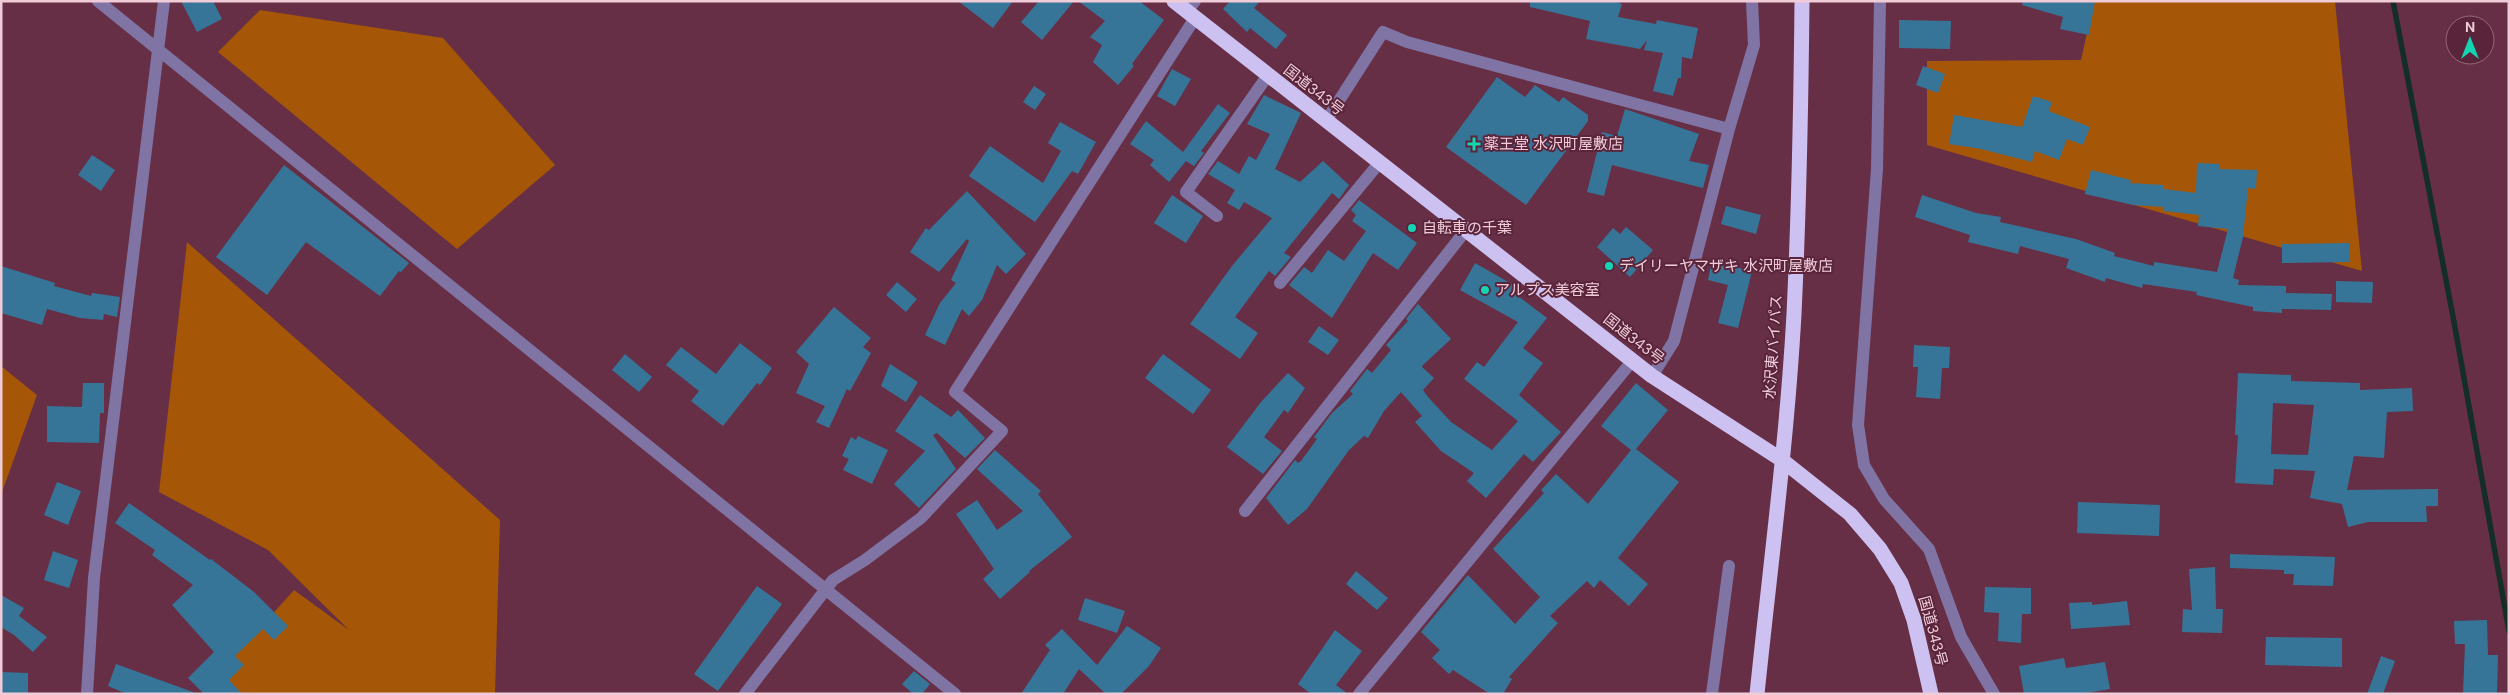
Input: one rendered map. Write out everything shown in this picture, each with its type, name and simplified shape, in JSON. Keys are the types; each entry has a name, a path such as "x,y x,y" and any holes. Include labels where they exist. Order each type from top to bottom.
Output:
{"highway":[{"name":"国道343号","path":"1174,1 1192,10 1268,75 1652,376 1782,460 1850,514 1880,549 1901,583 1914,620 1931,694"},
{"name":"水沢東バイパス","path":"1757,694 1782,460 1794,316 1801,129 1802,1"}],"street":[{"path":"98,1 955,694"},
{"path":"87,694 94,578 164,1"},
{"path":"1652,376 1674,341 1729,129 1754,45 1752,1"},
{"path":"1880,1 1877,170 1858,425 1864,465 1884,499 1929,549 1961,637 1994,694"},
{"path":"745,694 825,588 833,580 865,560 921,518 1002,431 955,392 1192,10"},
{"path":"1326,121 1383,32 1407,42 1729,129"},
{"path":"1216,216 1186,192 1268,75"},
{"path":"1280,283 1380,162"},
{"path":"1245,511 1466,230"},
{"path":"1359,694 1633,360"},
{"path":"1712,694 1729,566"}],"shaded area":[{"path":"2094,1 2335,1 2362,271 1927,145 1927,61 2081,60"},
{"path":"260,10 443,38 555,165 457,249 218,52"},
{"path":"187,242 500,520 495,694 215,694 207,687 294,590 349,630 268,550 159,492"},
{"path":"1,366 37,395 1,495"}],"building":[{"path":"181,1 213,1 222,19 197,32"},
{"path":"958,1 1013,1 993,28"},
{"path":"1039,1 1074,1 1042,40 1021,22"},
{"path":"1078,1 1139,1 1164,20 1132,64 1134,66 1118,85 1093,62 1102,45 1090,37 1105,21"},
{"path":"1230,1 1260,1 1254,8 1287,35 1276,49 1250,28 1247,32 1223,9"},
{"path":"1530,1 1614,1 1622,4 1618,17 1656,24 1657,20 1698,28 1692,59 1682,57 1681,78 1678,78 1673,96 1653,91 1663,53 1644,50 1647,40 1640,49 1586,39 1590,21 1530,7"},
{"path":"2023,1 2095,1 2089,35 2060,29 2063,17 2022,5"},
{"path":"1899,20 1951,21 1950,49 1899,48"},
{"path":"1923,66 1945,74 1938,93 1916,85"},
{"path":"1172,69 1191,79 1175,106 1157,96"},
{"path":"1497,77 1525,97 1535,85 1559,102 1563,97 1588,115 1588,121 1526,205 1446,147"},
{"path":"1034,86 1046,94 1035,110 1023,102"},
{"path":"1264,95 1301,113 1275,169 1300,182 1323,161 1349,185 1339,199 1332,193 1284,253 1291,257 1275,276 1269,271 1235,317 1258,333 1240,359 1190,324 1232,266 1272,218 1244,202 1239,210 1227,203 1235,190 1208,174 1218,161 1239,174 1249,156 1256,160 1270,134 1247,124"},
{"path":"2033,96 2052,102 2049,111 2090,127 2083,145 2067,139 2059,160 2035,151 2032,162 1981,149 1949,144 1954,115 2022,127"},
{"path":"1218,104 1230,113 1201,151 1204,153 1194,166 1186,161 1169,182 1150,165 1154,160 1130,144 1146,121 1183,152"},
{"path":"1625,109 1699,134 1689,161 1709,165 1703,188 1612,165 1604,196 1587,192 1602,132 1617,136"},
{"path":"1060,122 1096,142 1078,174 1072,171 1035,222 969,176 990,146 1043,183 1061,151 1048,143"},
{"path":"92,155 115,170 101,191 78,175"},
{"path":"2197,163 2220,164 2220,169 2257,170 2256,189 2248,188 2243,237 2233,278 2239,280 2238,285 2286,286 2286,293 2332,294 2331,310 2282,309 2282,313 2253,311 2253,307 2196,295 2197,292 2143,284 2142,288 2106,278 2105,282 2066,268 2069,259 2020,246 2018,254 1968,242 1970,235 1915,217 1922,195 1976,213 2001,217 2000,222 2076,239 2115,253 2114,256 2154,266 2154,262 2217,272 2228,229 2198,226 2199,215 2164,211 2164,207 2133,205 2085,194 2091,170 2131,180 2130,183 2164,185 2164,189 2196,193"},
{"path":"284,165 409,263 401,272 399,271 380,296 306,242 267,295 216,257"},
{"path":"967,191 1026,254 1006,274 997,265 982,300 969,316 962,309 945,345 925,335 940,303 956,283 951,280 969,241 967,239 939,272 910,252 926,228 929,230"},
{"path":"1172,195 1203,216 1186,243 1154,223"},
{"path":"1359,200 1417,243 1398,270 1373,253 1332,318 1289,285 1304,267 1312,273 1328,250 1344,261 1366,231 1352,221 1356,215 1351,210"},
{"path":"1726,206 1761,215 1756,234 1721,224"},
{"path":"1626,227 1653,250 1630,277 1597,247 1613,228 1620,234"},
{"path":"2349,243 2350,262 2282,263 2282,244"},
{"path":"1712,261 1752,271 1738,328 1718,323 1728,285 1708,280"},
{"path":"1475,263 1522,290 1518,296 1547,318 1523,348 1543,363 1519,395 1561,432 1533,462 1524,454 1486,498 1467,481 1474,473 1441,451 1415,422 1422,416 1401,392 1384,411 1368,438 1364,436 1349,450 1307,509 1288,525 1266,498 1295,460 1298,463 1301,461 1317,439 1314,437 1332,413 1353,394 1350,391 1367,369 1372,373 1391,350 1386,345 1408,321 1406,319 1418,304 1451,339 1422,367 1434,378 1423,390 1428,397 1451,422 1492,450 1518,421 1464,379 1477,362 1484,367 1518,322 1460,290"},
{"path":"1,266 55,283 54,286 91,296 92,293 120,297 117,317 104,314 103,320 80,318 47,309 42,325 1,313"},
{"path":"2336,281 2373,282 2372,303 2336,302"},
{"path":"897,282 917,299 906,312 886,295"},
{"path":"834,307 871,338 863,347 871,353 850,391 847,389 829,428 816,422 825,406 796,393 809,364 796,352"},
{"path":"1319,326 1339,340 1328,355 1308,342"},
{"path":"740,343 772,368 760,385 757,383 723,426 691,401 699,391 666,365 681,347 716,374"},
{"path":"1914,345 1950,347 1949,368 1942,368 1940,399 1916,397 1918,367 1913,367"},
{"path":"625,354 652,377 639,392 612,370"},
{"path":"1163,354 1211,390 1193,414 1145,378"},
{"path":"890,364 918,382 906,402 881,386"},
{"path":"1288,373 1305,388 1288,413 1284,410 1264,437 1282,451 1263,474 1227,447 1261,402"},
{"path":"2238,373 2291,375 2291,381 2360,383 2360,390 2412,388 2413,411 2387,412 2384,458 2354,456 2347,490 2438,489 2438,506 2426,506 2427,522 2368,522 2348,527 2342,504 2310,498 2315,471 2274,469 2273,485 2235,483 2238,435 2235,435","holes":["2273,403 2314,405 2308,455 2271,454"]},
{"path":"83,383 104,383 104,413 100,413 99,443 47,442 47,406 82,407"},
{"path":"1636,383 1668,410 1636,449 1679,482 1618,558 1648,584 1629,606 1600,580 1594,588 1587,581 1550,616 1558,623 1509,677 1512,679 1503,694 1490,694 1453,670 1449,674 1432,658 1440,650 1421,632 1468,575 1515,624 1540,597 1493,549 1544,493 1541,490 1556,474 1588,504 1631,450 1601,426"},
{"path":"920,395 951,417 958,410 985,438 965,458 937,433 933,435 956,469 919,508 894,484 925,451 895,431"},
{"path":"858,436 888,450 872,484 843,470 849,459 842,456 851,437 856,440"},
{"path":"995,450 1041,491 1038,494 1072,537 1029,571 1000,599 983,579 994,569 956,514 977,500 997,530 1023,511 977,469"},
{"path":"57,482 81,491 68,525 44,515"},
{"path":"2078,502 2160,505 2159,536 2077,533"},
{"path":"129,503 211,559 254,592 288,626 274,640 263,629 235,656 244,665 229,680 242,694 204,694 188,678 214,652 172,605 193,585 152,555 155,550 115,523"},
{"path":"53,551 78,560 69,588 44,580"},
{"path":"2230,554 2335,557 2333,586 2293,585 2294,574 2284,574 2284,570 2230,568"},
{"path":"2215,567 2216,609 2223,609 2222,633 2182,632 2183,609 2192,610 2189,569"},
{"path":"1356,571 1388,598 1377,610 1346,584"},
{"path":"757,586 782,604 718,691 694,674"},
{"path":"1985,587 2031,588 2031,614 2022,614 2021,643 1998,641 1999,613 1984,612"},
{"path":"1,595 24,608 19,616 47,637 33,652 14,635 1,627"},
{"path":"1085,598 1125,611 1117,633 1078,620"},
{"path":"2127,601 2130,625 2071,629 2069,603 2092,602 2092,605"},
{"path":"2487,620 2488,655 2498,655 2497,694 2463,694 2465,644 2455,644 2454,621"},
{"path":"1127,626 1161,648 1149,666 1121,694 1106,694 1079,669 1063,694 1021,694 1050,650 1045,645 1062,629 1097,665"},
{"path":"1335,630 1362,651 1336,685 1348,694 1311,694 1298,684"},
{"path":"2266,637 2342,638 2342,667 2265,665"},
{"path":"2381,656 2395,661 2383,694 2367,694"},
{"path":"2064,658 2066,668 2105,662 2110,689 2081,694 2024,694 2019,666"},
{"path":"116,664 193,692 192,694 127,694 108,686"},
{"path":"914,671 930,684 922,694 913,694 902,684"},
{"path":"1,672 28,673 28,694 1,694"}],"waterway":[{"path":"2393,1 2454,322 2509,631"}],"place":[{"name":"薬王堂 水沢町屋敷店","path":"1474,144"},
{"name":"自転車の千葉","path":"1412,228"},
{"name":"デイリーヤマザキ 水沢町屋敷店","path":"1609,266"},
{"name":"アルプス美容室","path":"1485,290"}]}
